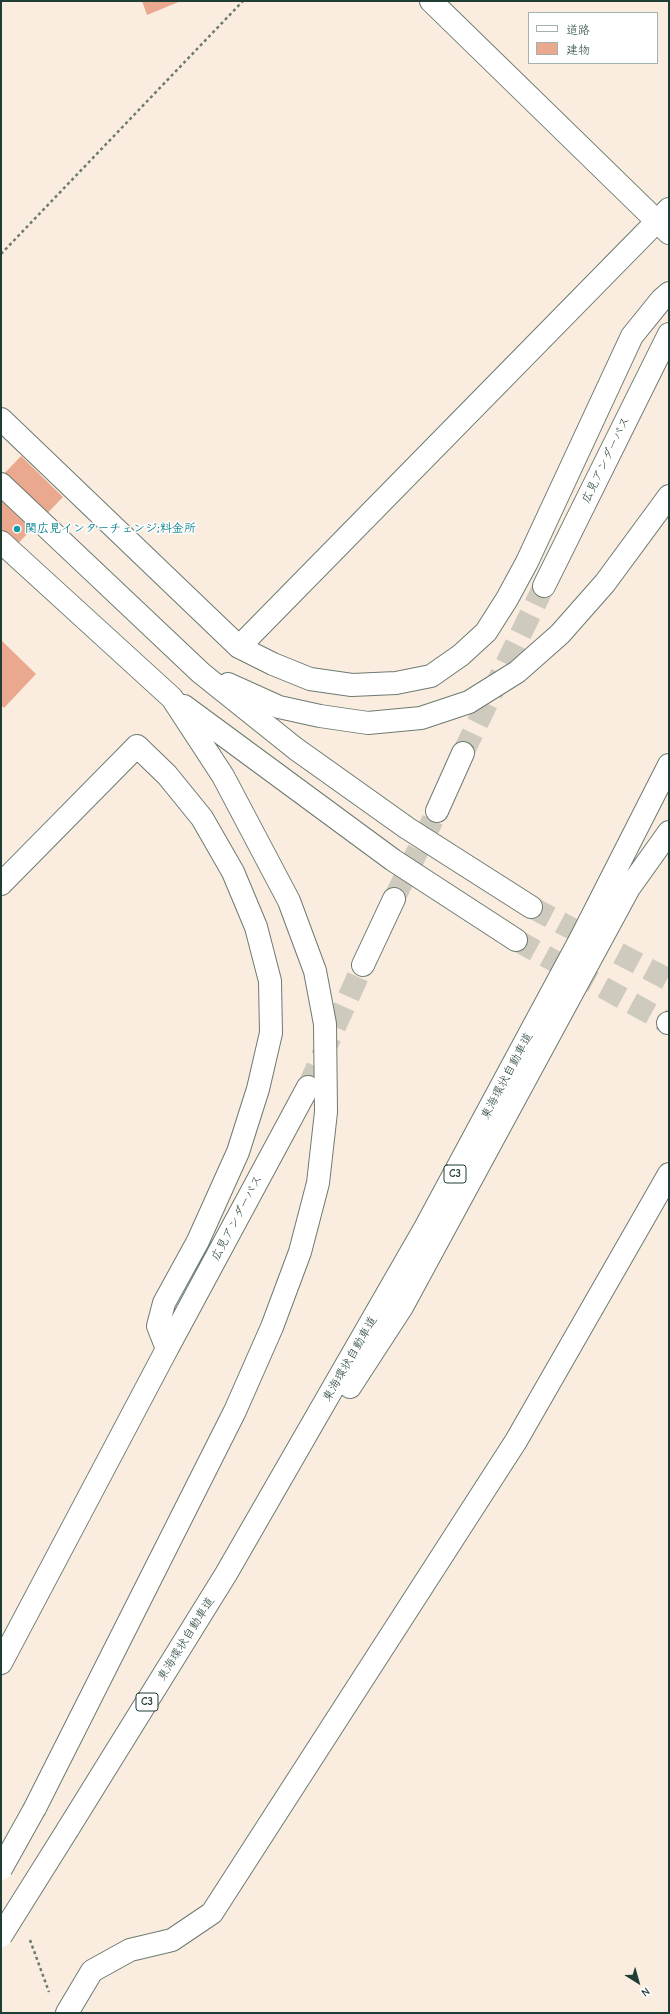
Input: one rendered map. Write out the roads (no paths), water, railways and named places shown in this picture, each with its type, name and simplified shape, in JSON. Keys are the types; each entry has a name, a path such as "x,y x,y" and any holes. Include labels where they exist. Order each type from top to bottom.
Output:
{"main road":[{"path":"239,647 665,221 431,1"},
{"path":"1,419 239,647 273,664 310,679 352,685 396,683 431,676 461,655 486,632 507,599 527,562 632,336 662,298 669,293"},
{"name":"広見アンダーパス","path":"544,586 669,334"},
{"path":"1,484 201,673 296,749 389,815 531,907"},
{"path":"201,673 279,707 320,716 368,722 421,718 469,702 517,672 560,634 605,583 669,496"},
{"path":"1,542 172,698 393,860 516,940"},
{"path":"1,1869 35,1808 235,1411 272,1327 300,1252 318,1183 326,1112 326,1039 325,1024 315,971 289,900 258,839 222,776 172,698"},
{"path":"1,884 137,746 167,775 202,818 233,872 256,927 270,981 271,1033 258,1089 238,1152 198,1241 164,1303 158,1326 167,1349"},
{"path":"437,811 463,753"},
{"name":"東海環状自動車道","path":"1,1936 226,1574 425,1228 580,940 669,765"},
{"path":"226,1574 402,1307 629,888 669,832"},
{"path":"363,965 394,899"},
{"name":"広見アンダーパス","path":"1,1663 308,1087"},
{"path":"67,2013 92,1971 130,1950 172,1940 212,1913 516,1441 669,1174"}],"tunnel":[{"path":"463,753 544,586"},
{"path":"394,899 437,811"},
{"path":"531,907 669,980"},
{"path":"516,940 668,1023"},
{"path":"308,1087 363,965"}],"place":[{"name":"関広見インターチェンジ;料金所","path":"17,529"}]}
